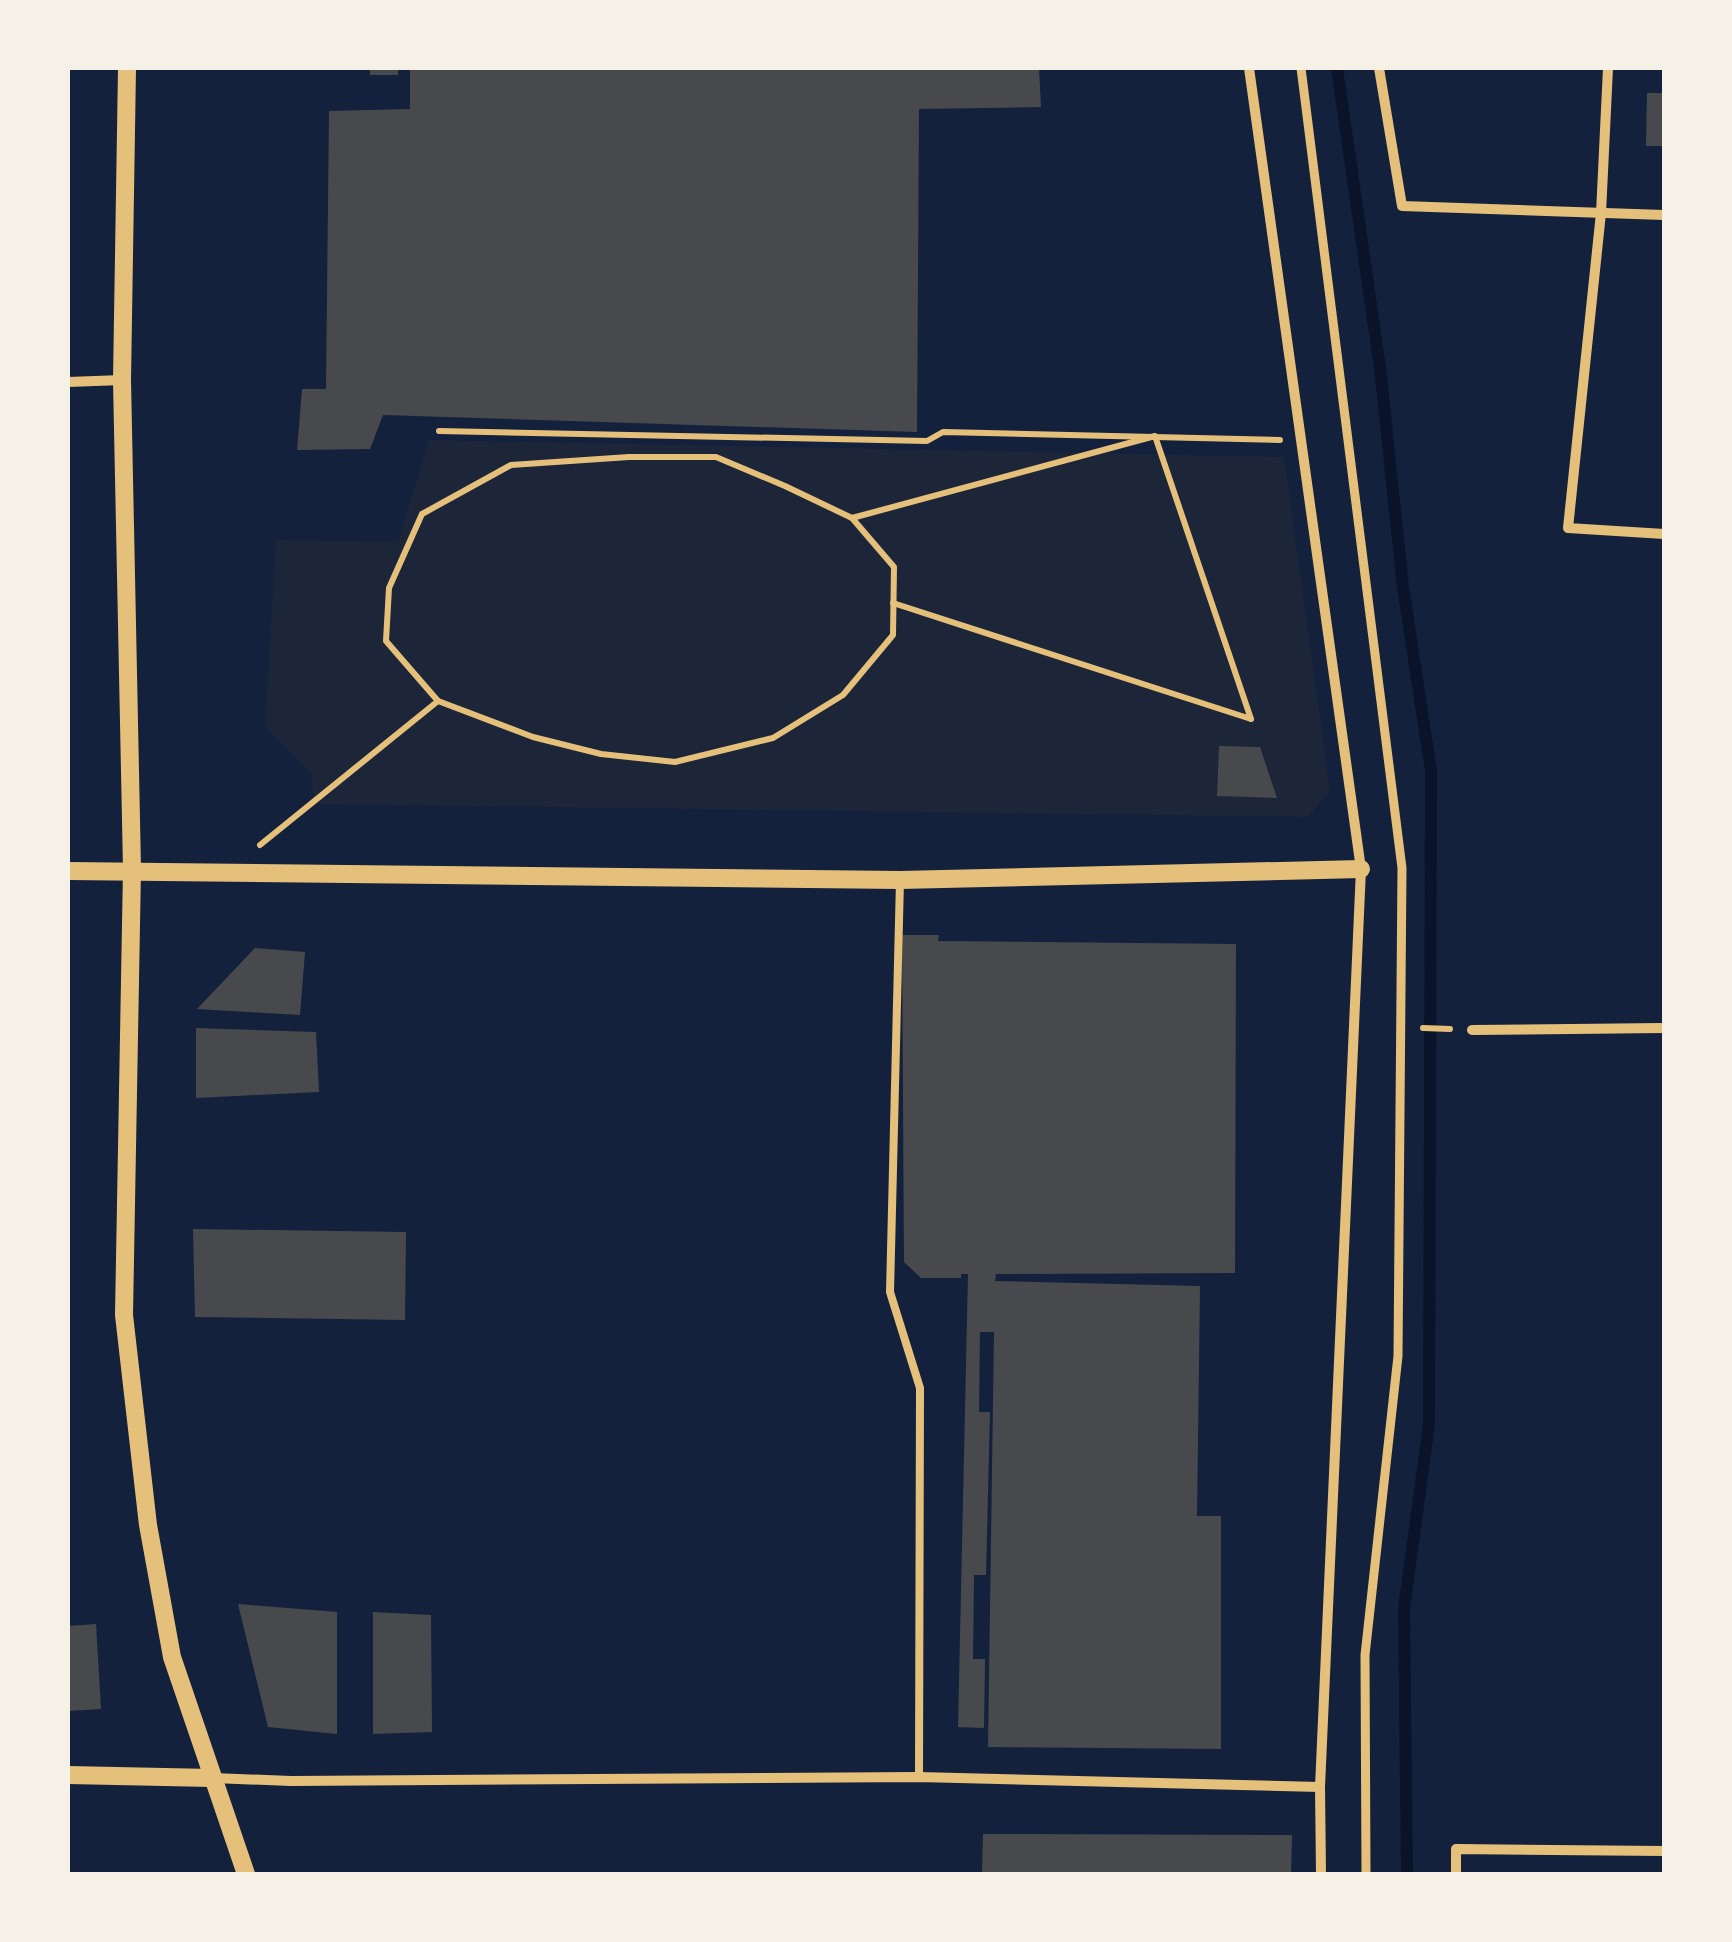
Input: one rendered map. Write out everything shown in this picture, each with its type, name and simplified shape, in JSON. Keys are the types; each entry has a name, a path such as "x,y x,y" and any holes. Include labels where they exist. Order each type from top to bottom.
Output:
{"street":[{"path":"127,68 122,380 132,869 124,1314 148,1525 172,1657 246,1874"},
{"path":"1249,68 1361,869 1320,1787 1321,1874"},
{"path":"1301,68 1402,868 1398,1356 1364,1656 1366,1874"},
{"path":"1379,68 1402,206 1664,215"},
{"path":"1608,68 1601,213 1568,528 1664,534"},
{"path":"68,382 122,380"},
{"path":"68,871 900,880 1361,869"},
{"path":"1472,1030 1664,1028"},
{"path":"68,1775 311,1781 919,1778 1320,1787"},
{"path":"1456,1874 1456,1849 1664,1851"}],"lane":[{"path":"900,880 890,1292 920,1388 919,1778"}],"path":[{"path":"439,430 927,440 944,432 1301,440"},
{"path":"852,518 1155,436"},
{"path":"893,603 1251,720 1155,436"},
{"path":"630,456 716,457 852,518 894,567 893,603 892,635 843,695 773,738 675,762 601,754 533,737 438,701 386,641 388,588 422,514 511,465 630,456"},
{"path":"227,871 438,701"},
{"path":"1401,1026 1472,1030"}],"shaded area":[{"path":"429,440 1284,457 1330,791 1308,817 313,804 312,773 265,726 276,540 398,542"}],"building":[{"path":"370,68 398,68 398,75 370,75"},
{"path":"410,68 1039,68 1041,107 919,109 917,432 383,415 370,449 297,450 302,389 326,389 329,111 410,109"},
{"path":"1647,93 1664,93 1664,146 1646,146"},
{"path":"1219,746 1260,747 1277,798 1217,796"},
{"path":"902,935 939,935 938,941 1236,944 1235,1273 996,1274 995,1281 1200,1286 1197,1516 1221,1516 1221,1749 988,1747 994,1332 980,1332 979,1412 990,1412 986,1575 974,1575 973,1659 985,1659 984,1728 958,1727 968,1274 961,1274 961,1278 921,1278 904,1262"},
{"path":"255,948 305,952 300,1015 197,1009"},
{"path":"196,1028 316,1032 319,1092 196,1098"},
{"path":"193,1229 406,1232 405,1320 195,1317"},
{"path":"238,1604 337,1612 337,1734 268,1727"},
{"path":"373,1612 431,1615 432,1732 373,1734"},
{"path":"96,1624 101,1709 68,1711 68,1626"},
{"path":"983,1834 1292,1835 1291,1874 982,1874"}],"waterway":[{"path":"1337,68 1380,368 1403,587 1431,771 1429,1424 1404,1609 1407,1874"}]}
